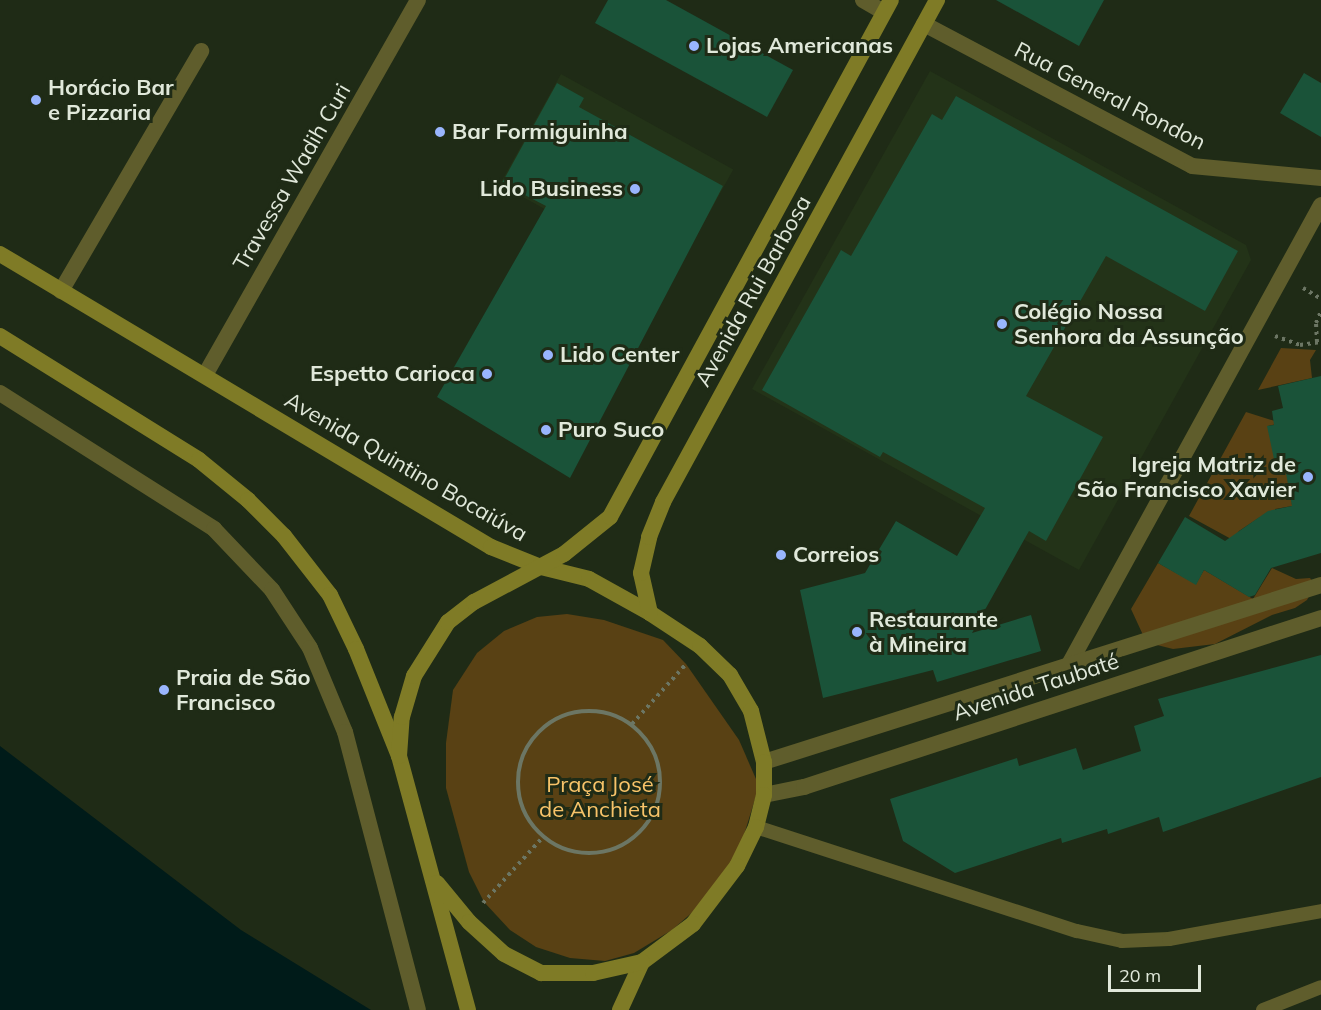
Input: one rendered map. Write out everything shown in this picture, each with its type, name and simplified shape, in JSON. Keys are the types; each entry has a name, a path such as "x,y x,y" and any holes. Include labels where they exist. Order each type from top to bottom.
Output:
{"main road":[{"name":"Avenida Rui Barbosa","path":"650,613 641,573 649,537 663,502 937,0"},
{"name":"Avenida Rui Barbosa","path":"399,756 402,717 414,676 448,622 474,602 540,567 610,517 888,6"},
{"name":"Avenida Quintino Bocaiúva","path":"0,255 491,547 540,567 589,579 650,613 700,646 730,675 746,702 764,762 764,795 756,827 737,866 693,924 642,962 620,1010"},
{"path":"0,336 199,460 248,500 284,536 330,595 356,649 399,756 468,1010"},
{"path":"433,878 470,922 504,954 541,973 593,973 642,962"}],"street":[{"name":"Travessa Wadih Curi","path":"205,375 418,0"},
{"path":"863,0 888,6"},
{"name":"Rua General Rondon","path":"924,24 1192,166 1321,178"},
{"path":"61,291 201,51"},
{"path":"1067,668 1321,205"},
{"path":"0,393 214,529 272,590 310,648 345,732 418,1010"},
{"name":"Avenida Taubaté","path":"764,762 1067,668 1321,585"},
{"name":"Avenida Taubaté","path":"764,795 804,787 1321,618"}],"lane":[{"path":"756,827 1077,932 1122,940 1169,939 1321,911"},
{"path":"1263,1010 1321,987"}],"path":[{"path":"1252,328 1300,345 1319,342 1316,323 1321,311"},
{"path":"632,724 700,646"},
{"path":"585,710 609,713 632,724 648,739 657,760 661,782 658,805 647,825 630,840 610,851 587,854 565,850 543,837 528,821 519,798 518,773 525,750 540,730 561,716 585,710"},
{"path":"470,922 543,837"}],"shaded area":[{"name":"Colégio Nossa Senhora da Assunção","path":"930,71 1246,245 1251,260 1079,570 752,389"},
{"path":"561,74 733,170 672,280 500,184"}],"green space":[{"path":"1281,348 1316,350 1310,360 1312,378 1258,390"},
{"path":"1246,412 1281,423 1268,426 1290,455 1292,506 1275,509 1276,516 1260,517 1239,531 1233,540 1189,516"},
{"path":"1158,563 1196,584 1204,570 1253,599 1272,568 1296,579 1310,578 1315,585 1307,600 1295,608 1272,615 1215,644 1173,649 1157,645 1143,635 1131,609"},
{"name":"Praça José de Anchieta","path":"567,614 604,620 663,640 686,664 739,740 756,779 756,796 742,841 730,866 703,903 672,930 634,953 605,961 570,958 536,947 510,930 484,902 469,872 446,788 446,743 453,690 477,653 504,631 537,617"}],"water":[{"path":"0,746 241,930 371,1010 0,1010"}],"building":[{"name":"Lojas Americanas","path":"608,0 666,0 793,70 767,117 595,23"},
{"path":"996,0 1104,0 1079,46"},
{"path":"1304,73 1321,83 1321,137 1280,113"},
{"name":"Lido Center","path":"557,83 584,98 579,107 723,186 570,478 437,397 546,206 502,183"},
{"name":"Colégio Nossa Senhora da Assunção","path":"956,96 1238,251 1205,311 1106,256 1026,396 1103,437 1046,541 1029,531 972,633 1031,615 1041,651 937,682 933,670 823,698 800,590 865,573 896,521 957,556 985,508 883,452 880,457 762,390 841,250 851,256 932,114 942,120"},
{"name":"Igreja Matriz de São Francisco Xavier","path":"1321,376 1321,553 1271,568 1255,595 1249,597 1204,570 1196,585 1158,563 1185,517 1225,541 1268,511 1292,506 1283,457 1274,459 1267,426 1274,425 1272,411 1283,408 1278,386"},
{"path":"1321,655 1321,777 1163,832 1159,817 1108,834 1107,829 1062,843 1061,838 955,873 903,841 890,799 1017,758 1019,766 1076,748 1083,770 1141,751 1134,726 1164,716 1158,699"}],"place":[{"name":"Lojas Americanas","path":"694,46"},
{"name":"Horácio Bar e Pizzaria","path":"36,100"},
{"name":"Bar Formiguinha","path":"440,132"},
{"name":"Lido Business","path":"635,189"},
{"name":"Colégio Nossa Senhora da Assunção","path":"1002,324"},
{"name":"Lido Center","path":"548,355"},
{"name":"Espetto Carioca","path":"487,374"},
{"name":"Puro Suco","path":"546,430"},
{"name":"Igreja Matriz de São Francisco Xavier","path":"1308,477"},
{"name":"Correios","path":"781,555"},
{"name":"Restaurante à Mineira","path":"857,632"},
{"name":"Praia de São Francisco","path":"164,690"}]}
